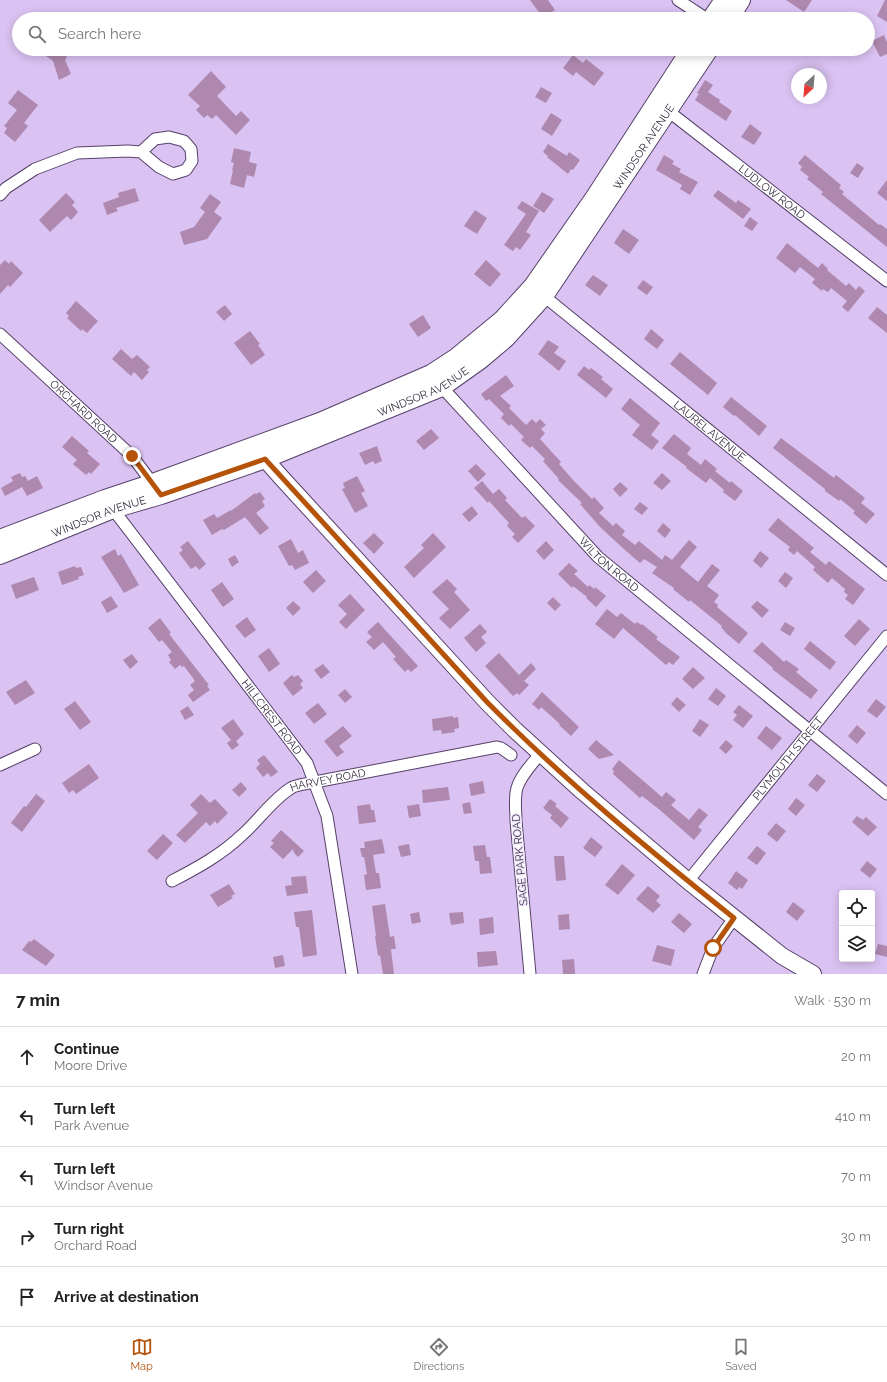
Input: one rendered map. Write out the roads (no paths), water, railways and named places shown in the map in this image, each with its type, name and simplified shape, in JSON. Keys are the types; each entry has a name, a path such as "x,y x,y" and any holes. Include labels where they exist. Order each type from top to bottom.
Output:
{"main road":[{"path":"716,12 724,0"},
{"path":"733,12 741,0"},
{"name":"WINDSOR AVENUE","path":"662,106 687,56"},
{"name":"WINDSOR AVENUE","path":"0,539 157,489 261,453 320,422 436,380 457,357 539,291 591,203 662,106 703,56"},
{"path":"261,453 487,702 515,730 582,791 688,881 782,956 813,974"},
{"name":"WINDSOR AVENUE","path":"0,555 109,504"}],"street":[{"path":"678,0 696,12"},
{"name":"LUDLOW ROAD","path":"662,106 887,281"},
{"path":"0,196 6,188 35,169 77,153 128,151 141,152"},
{"name":"LAUREL AVENUE","path":"539,291 887,574"},
{"name":"ORCHARD ROAD","path":"0,334 132,456 157,489"},
{"name":"WILTON ROAD","path":"436,380 598,557 887,794"},
{"name":"HILLCREST ROAD","path":"109,504 307,763 327,816 352,974"},
{"name":"PLYMOUTH STREET","path":"688,881 887,636"},
{"name":"HARVEY ROAD","path":"172,881 224,851 242,836 276,801 292,788 315,782 497,747 511,755"},
{"path":"0,766 35,749"},
{"name":"SAGE PARK ROAD","path":"530,974 516,821 516,802 517,789 522,777 541,754"},
{"path":"703,974 713,948 734,918"}]}
